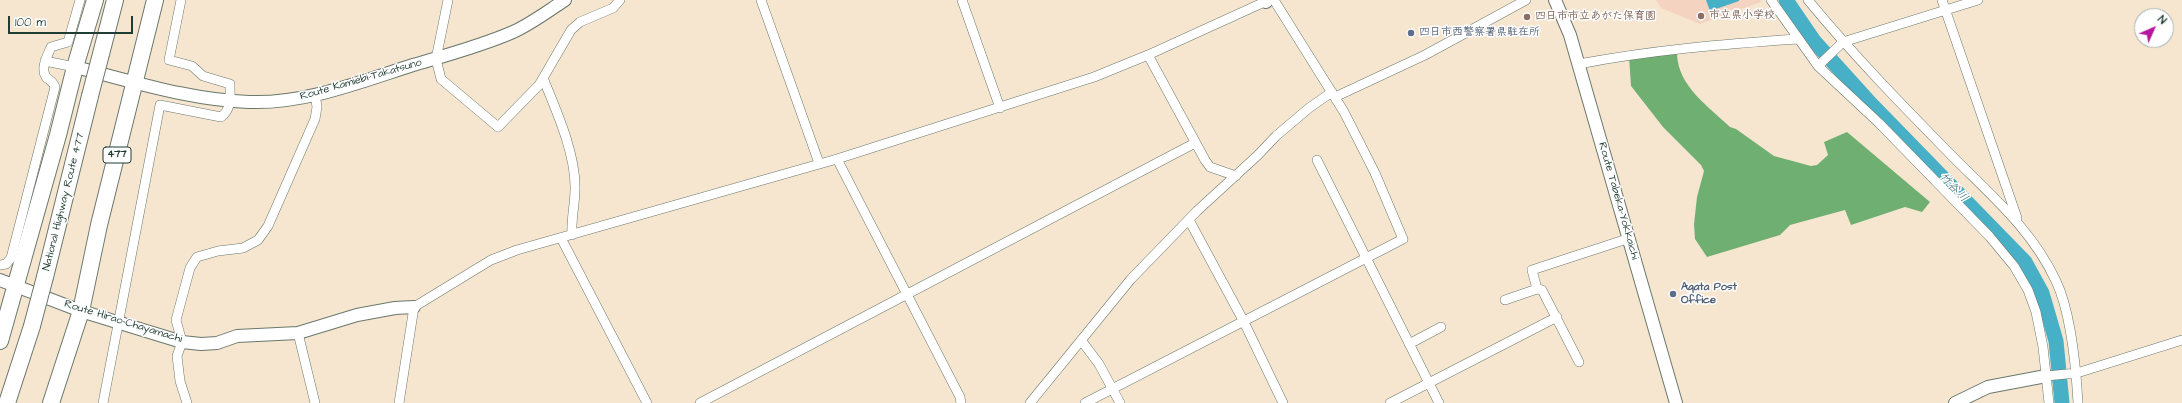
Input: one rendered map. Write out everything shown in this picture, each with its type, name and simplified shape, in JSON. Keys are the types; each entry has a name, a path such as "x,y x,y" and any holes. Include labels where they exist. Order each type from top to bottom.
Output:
{"highway":[{"path":"0,341 58,135 75,66 95,0"},
{"name":"National Highway Route 477","path":"7,403 32,326 115,0"},
{"name":"477","path":"51,403 81,311 99,225 136,82 155,0"}],"main road":[{"name":"Route Kamiebi-Takatsuno","path":"75,66 161,90 230,101 286,101 373,79 436,59 514,31 564,0"},
{"name":"Route Tabeka-Yokkaichi","path":"1556,0 1570,35 1579,64 1676,403"},
{"name":"Route Hirao-Chayamachi","path":"0,280 81,311 182,342 217,343 236,336 298,333 357,315 394,308 414,307"},
{"path":"1955,403 1988,387 2048,376"}],"street":[{"path":"0,265 6,264 11,258 55,87 53,82 46,76 44,70 45,61 51,47 68,42 80,0"},
{"path":"103,403 160,105 222,117 227,113 230,101 230,84 203,76 192,66 169,60 180,0"},
{"path":"448,0 436,59 441,79 498,127 539,85 571,30 580,22 613,8 620,0"},
{"path":"761,0 819,163"},
{"path":"962,0 1000,108"},
{"path":"399,403 414,307 491,260 517,250 837,159 1000,108 1094,76 1148,55 1268,0 1334,95 1375,173 1403,239 1243,320 1085,403"},
{"path":"1030,403 1131,280 1189,220 1276,136 1308,108 1425,55 1526,0"},
{"path":"1771,0 1798,39 1820,64 1990,237 2014,266 2028,290 2036,312 2048,376 2049,403"},
{"path":"1808,0 1842,42 2018,222 2042,254 2056,282 2066,313 2078,403"},
{"path":"1942,0 2018,222"},
{"path":"1820,64 1842,42 1978,0"},
{"path":"1579,64 1625,55 1704,45 1798,39"},
{"path":"1148,55 1195,143 1210,167 1236,176"},
{"path":"45,61 75,66"},
{"path":"543,78 556,110 571,157 575,188 572,235"},
{"path":"188,403 180,381 177,356 182,342 176,320 190,268 197,257 218,251 243,248 258,240 268,226 315,119 317,107 315,94"},
{"path":"700,403 1195,143"},
{"path":"837,159 908,294 960,397 961,403"},
{"path":"1317,160 1439,403"},
{"path":"1189,220 1243,320 1283,403"},
{"path":"561,238 647,403"},
{"path":"1537,289 1532,270 1630,238"},
{"path":"1504,300 1537,289 1542,290 1579,362"},
{"path":"1390,403 1557,317"},
{"path":"1409,344 1441,327"},
{"path":"298,333 315,403"},
{"path":"1081,340 1099,364 1120,403"},
{"path":"2048,376 2074,374 2182,340"}],"shaded area":[{"name":"市立県小学校","path":"1656,0 1760,0 1761,2 1700,24 1661,8"}],"green space":[{"path":"1677,54 1683,76 1688,86 1696,95 1730,127 1736,129 1774,156 1811,166 1817,165 1828,155 1824,142 1847,132 1930,202 1922,212 1905,207 1851,225 1845,210 1790,225 1780,235 1707,257 1695,239 1694,224 1697,197 1704,171 1701,165 1663,127 1631,86 1629,56"}],"water":[{"path":"1706,0 1739,0 1739,1 1710,11"}],"waterway":[{"name":"竹谷川","path":"1786,0 1814,41 1871,104 2025,262 2042,293 2056,341 2062,403"}],"place":[{"name":"市立県小学校","path":"1701,16"},
{"name":"四日市市立あがた保育園","path":"1527,17"},
{"name":"四日市西警察署県駐在所","path":"1411,33"},
{"name":"Agata Post Office","path":"1673,294"}]}
